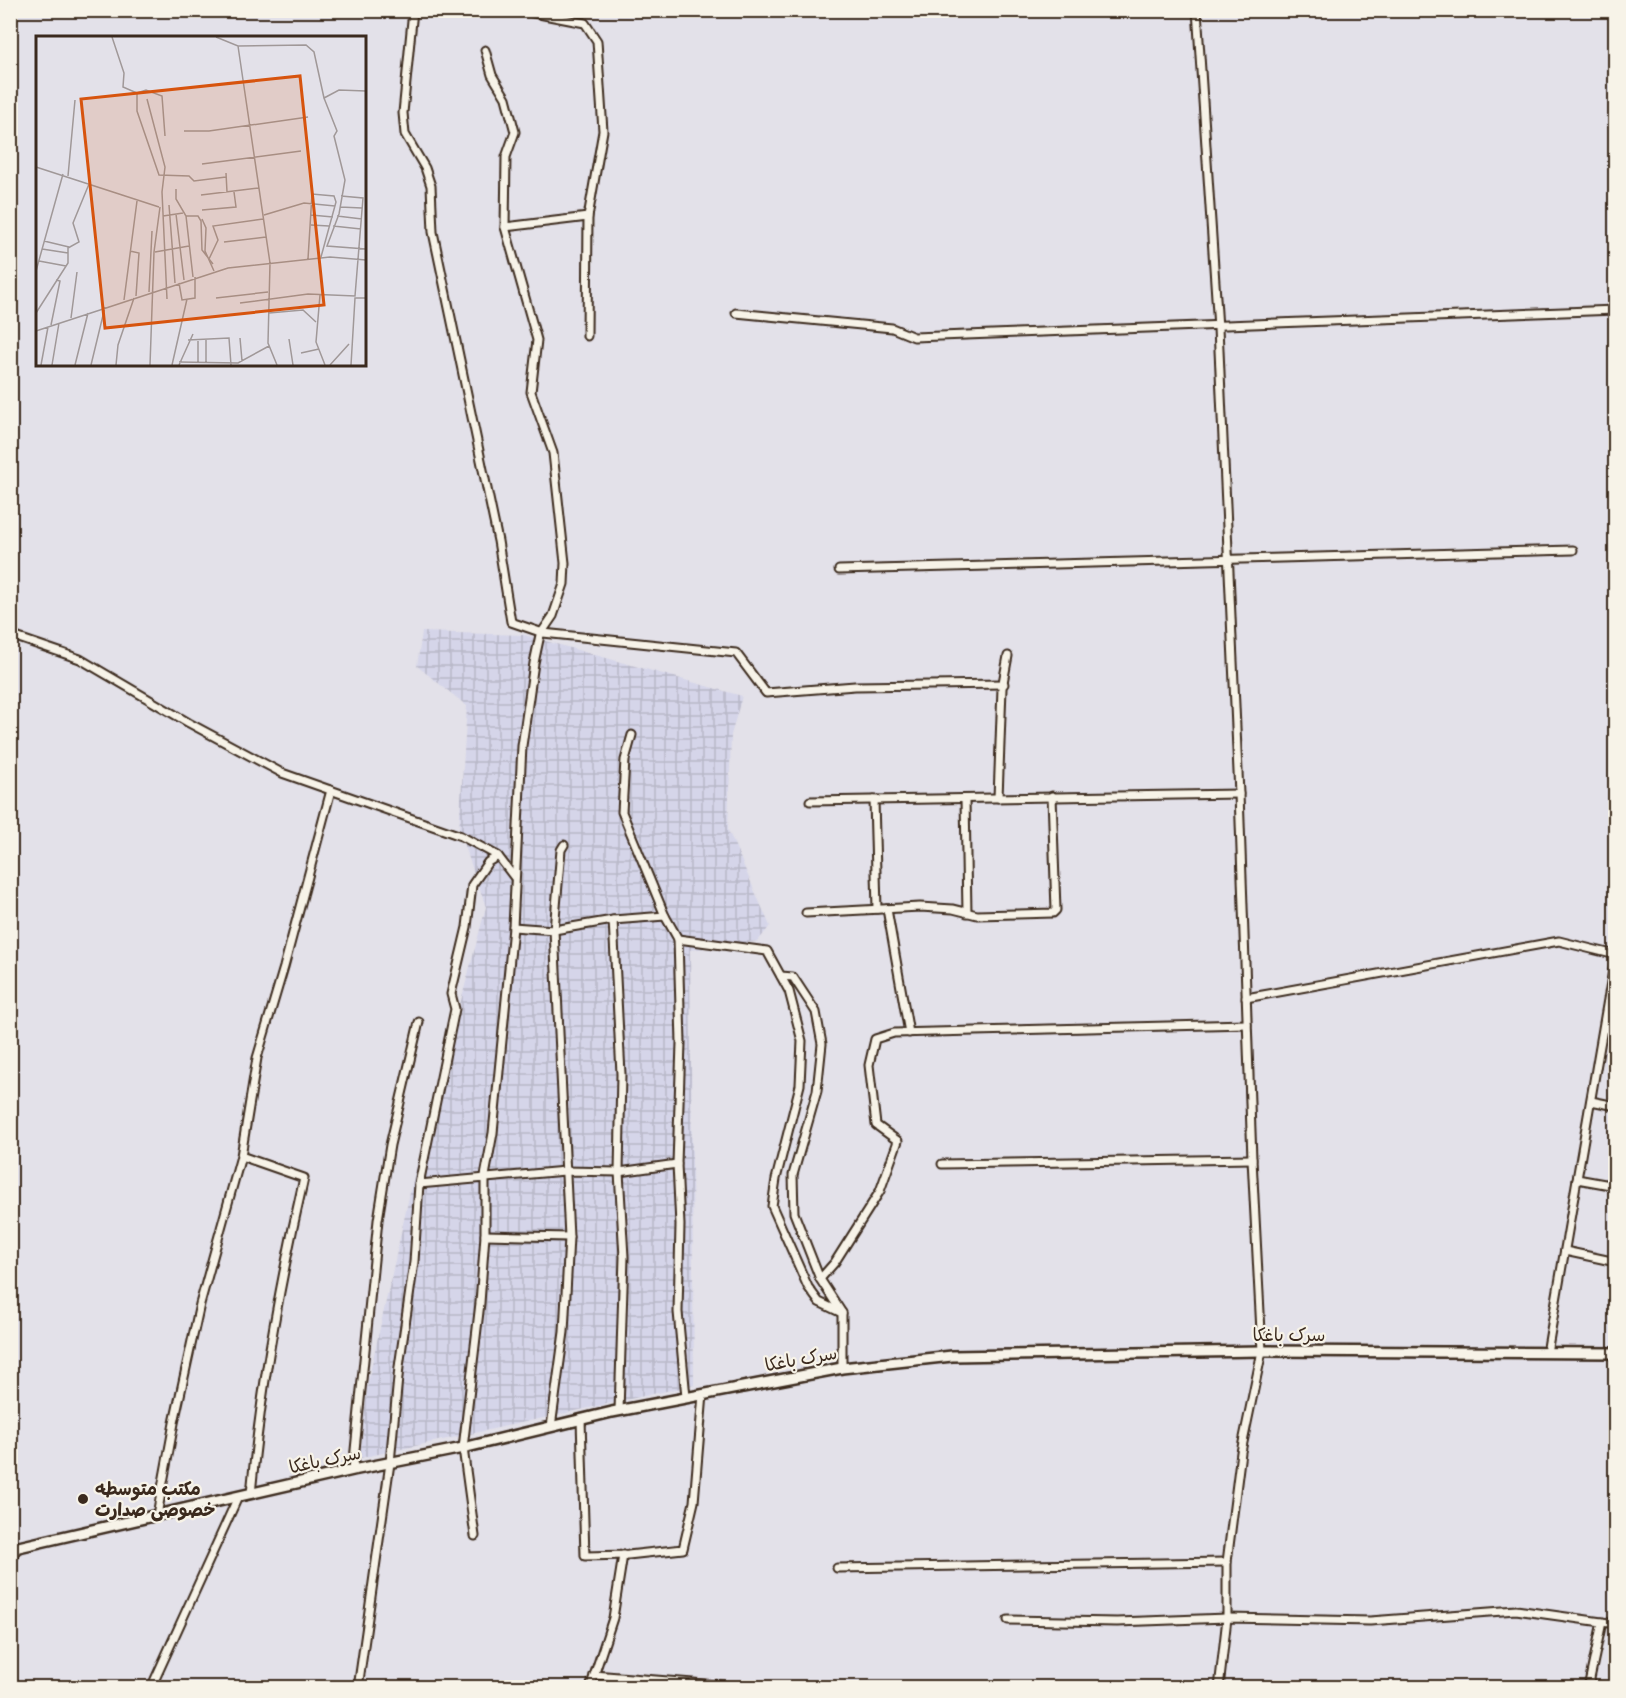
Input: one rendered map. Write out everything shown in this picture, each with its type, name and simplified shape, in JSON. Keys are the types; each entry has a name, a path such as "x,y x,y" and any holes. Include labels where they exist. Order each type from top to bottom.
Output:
{"street":[{"path":"413,10 403,113 405,134 425,168 431,186 433,232 498,541 511,622 543,633 736,652 766,693 855,686 1004,684"},
{"path":"518,10 585,23 597,41 603,131 588,217 587,336"},
{"path":"1197,10 1218,328 1262,1351 1241,1452 1227,1562 1227,1618 1219,1688"},
{"path":"475,1536 463,1448 480,1303 485,1235 485,1176 493,1133 513,927 522,746 534,663 543,633 553,616 564,584 566,563 553,453 531,392 537,340 505,227 506,157 515,132 506,98 492,75 485,50"},
{"path":"505,227 588,217"},
{"path":"736,313 892,328 914,337 1218,328 1616,310"},
{"path":"839,570 1574,549"},
{"path":"10,635 80,659 189,723 282,773 461,836 498,856 514,877"},
{"path":"998,798 1004,684 1008,656"},
{"path":"632,735 625,760 622,812 665,916 678,939 681,1043 677,1164 680,1225 678,1312 686,1397"},
{"path":"157,1515 174,1423 200,1316 200,1304 241,1156 257,1058 284,967 331,790"},
{"path":"810,801 1239,794"},
{"path":"806,913 878,909 953,909 967,913 1049,913 1056,910 1052,796"},
{"path":"965,799 967,913"},
{"path":"874,800 878,909"},
{"path":"551,1427 564,1332 568,1237 554,930 561,850 564,845"},
{"path":"358,1688 390,1463 399,1367 414,1262 419,1184 455,1009 452,994 467,927 472,885 488,862 498,856"},
{"path":"887,909 909,1032"},
{"path":"513,927 554,930 613,920 665,916"},
{"path":"613,920 621,1074 619,1172 624,1257 618,1411"},
{"path":"678,939 767,951 789,990 802,1041 800,1085 776,1179 772,1206 808,1287 819,1302 842,1313"},
{"path":"1246,998 1559,941 1615,954 1547,1353"},
{"path":"781,976 794,977 816,1012 822,1044 817,1091 793,1175 794,1213 820,1279 842,1313 842,1368"},
{"path":"353,1470 378,1220 390,1145 419,1022"},
{"path":"820,1279 835,1262 880,1191 898,1141 876,1125 869,1065 875,1039 894,1033 909,1032 1247,1024"},
{"path":"1604,1028 1616,1030"},
{"path":"1591,1101 1616,1106"},
{"path":"241,1156 304,1178 270,1344 258,1422 251,1494"},
{"path":"942,1164 1252,1159"},
{"path":"419,1184 485,1176 565,1171 619,1172 677,1164"},
{"path":"1578,1179 1616,1186"},
{"path":"485,1235 568,1237"},
{"path":"1565,1251 1616,1262"},
{"name":"سرک باغکا","path":"14,1548 353,1470 463,1448 581,1419 842,1368 952,1356 1262,1351 1616,1353"},
{"path":"581,1419 585,1556 683,1550 694,1502 703,1394"},
{"path":"151,1688 238,1497"},
{"path":"10,1566 14,1548"},
{"path":"590,1688 613,1618 623,1555"},
{"path":"837,1568 1227,1562"},
{"path":"1008,1620 1118,1622 1227,1618 1370,1621 1516,1610 1616,1624"},
{"path":"1588,1688 1602,1622"},
{"path":"594,1675 730,1686"}],"shaded area":[{"path":"422,632 524,635 742,696 731,735 728,830 770,926 758,941 690,950 694,1385 360,1458 368,1382 411,1188 486,907 459,830 467,706 417,666"}],"place":[{"name":"مکتب متوسطه خصوصی صدارت","path":"83,1499"}]}
